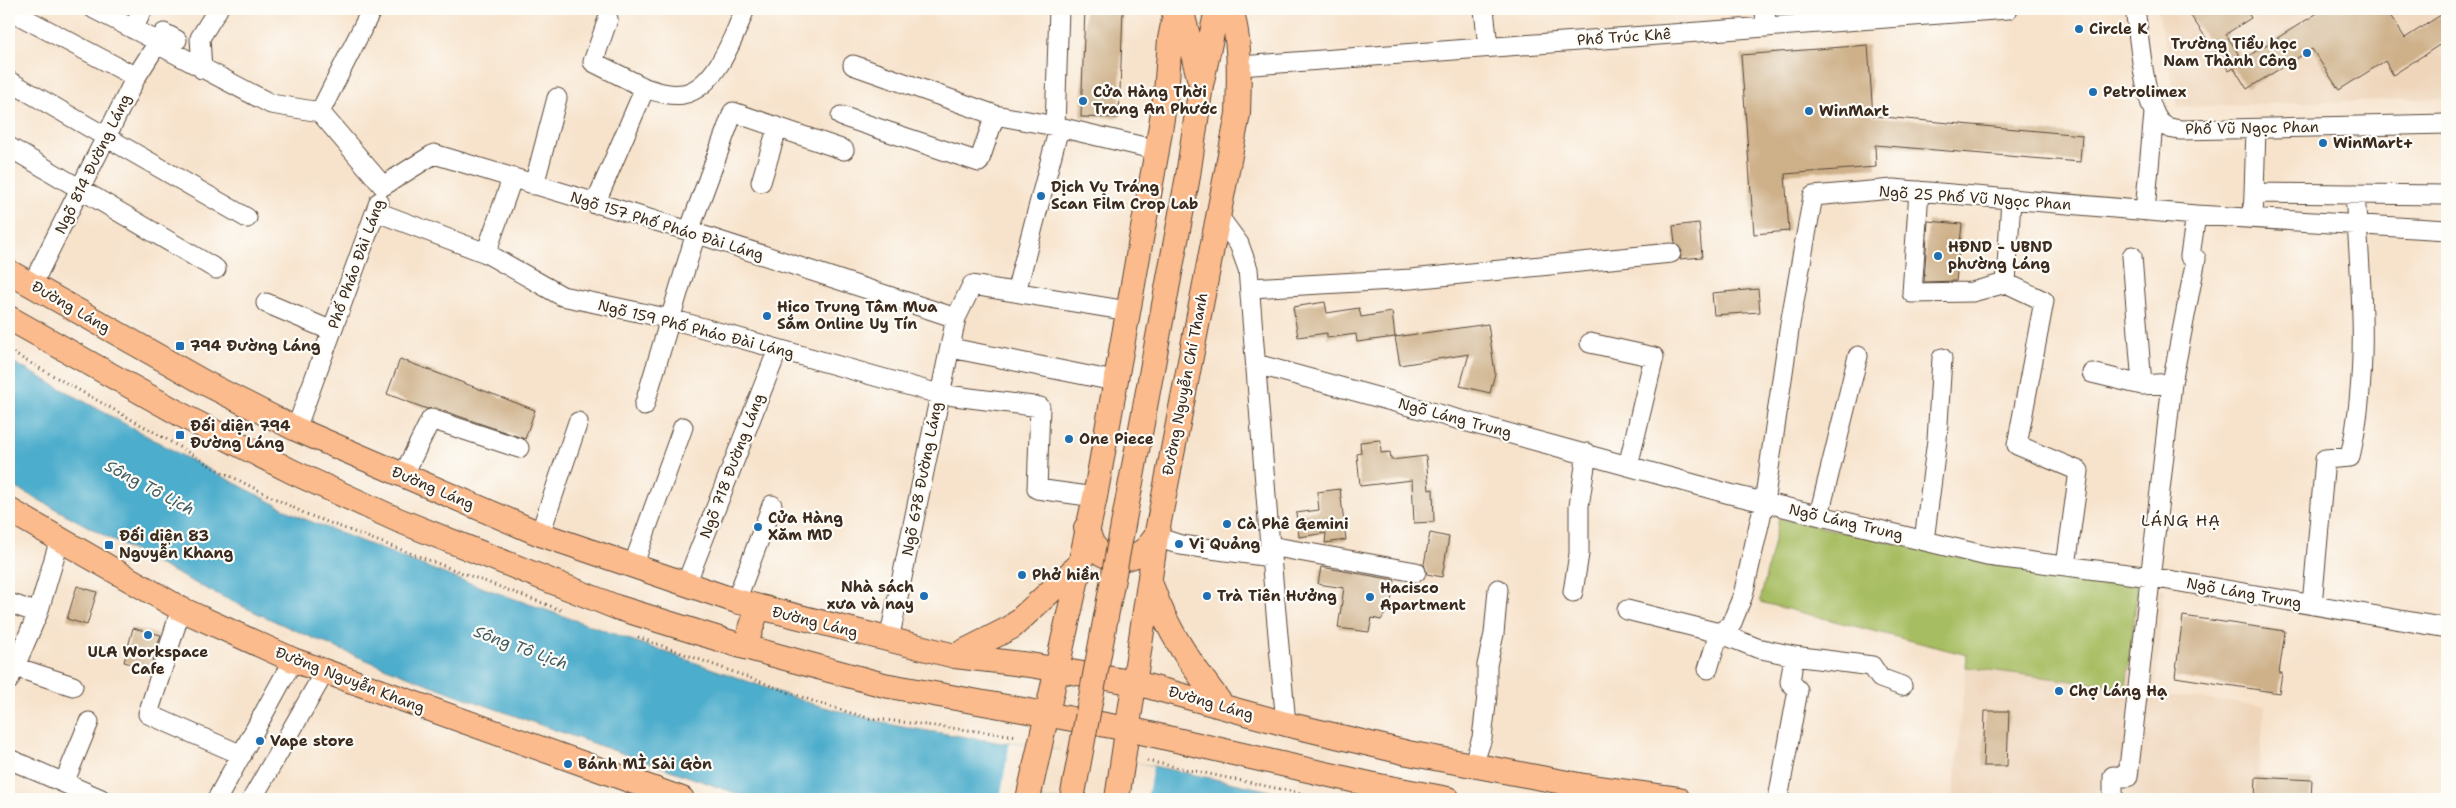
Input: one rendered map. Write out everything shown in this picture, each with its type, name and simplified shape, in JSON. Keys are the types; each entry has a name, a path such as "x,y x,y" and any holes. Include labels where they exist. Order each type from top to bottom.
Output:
{"main road":[{"path":"1028,799 1094,497 1157,150 1166,94 1170,39 1176,9"},
{"path":"1180,9 1201,86"},
{"path":"1072,799 1188,176 1201,86 1217,9"},
{"name":"Đường Nguyễn Chí Thanh","path":"1117,799 1136,683 1156,537 1238,114 1240,66 1237,28 1231,9"},
{"name":"Đường Láng","path":"9,272 205,383 296,429 540,534 747,604 955,656 1136,683 1286,724 1408,753 1584,786 1678,799"},
{"path":"9,318 189,419 293,472 398,520 616,607 745,647 884,685 1128,729 1374,785 1448,799"},
{"name":"Đường Nguyễn Khang","path":"9,510 181,609 293,660 324,673 681,799"},
{"path":"1086,528 1094,546 1102,554 1119,559 1131,557 1144,551 1156,537"},
{"path":"955,656 1012,627 1078,566"},
{"path":"1150,580 1161,615 1196,671 1222,705"},
{"path":"745,647 747,604"}],"street":[{"path":"94,9 155,40 157,44 202,69 271,104 320,112 372,9"},
{"path":"133,29 143,9"},
{"path":"202,69 200,38 218,9"},
{"path":"608,19 593,62 645,88 674,94 693,91 702,85 731,45 745,9"},
{"path":"1059,9 1057,127 1016,292 1128,311"},
{"path":"1484,9 1488,47"},
{"name":"Phố Trúc Khê","path":"1240,66 1488,47 1765,18 2002,9"},
{"path":"2135,9 2149,95 2154,113 2145,210"},
{"path":"9,10 136,77"},
{"path":"157,44 164,33 177,40"},
{"name":"Ngõ 814 Đường Láng","path":"32,285 136,77 157,44"},
{"path":"853,65 995,115 1157,150"},
{"path":"9,81 247,218"},
{"path":"596,204 645,88"},
{"path":"534,185 557,98"},
{"name":"Phố Pháo Đài Láng","path":"296,429 377,212 383,186 320,112"},
{"path":"644,406 693,232 733,112 777,129 844,150"},
{"name":"Phố Vũ Ngọc Phan","path":"2154,113 2168,128 2181,130 2447,124"},
{"path":"841,116 979,162 995,115"},
{"path":"761,182 777,129"},
{"path":"2253,218 2256,129"},
{"path":"9,147 216,269"},
{"name":"Ngõ 157 Phố Pháo Đài Láng","path":"383,186 434,154 693,232 956,318"},
{"path":"486,253 512,179"},
{"name":"Ngõ 25 Phố Vũ Ngọc Phan","path":"1764,503 1790,324 1813,196 1893,189 2196,215 2447,230"},
{"path":"1919,191 1912,293 1972,292 2006,283 2044,301 2017,445 2079,471 2066,566"},
{"path":"2254,193 2447,195"},
{"path":"2312,605 2325,459 2350,457 2358,420 2364,346 2363,302 2355,194"},
{"path":"2006,283 2010,199"},
{"name":"Ngõ 159 Phố Pháo Đài Láng","path":"377,212 486,253 562,296 670,319 939,394 1040,407 1037,489 1094,497"},
{"path":"2113,799 2113,776 2128,777 2133,713 2151,577 2172,382 2196,259 2190,256 2196,215"},
{"path":"1219,217 1239,244 1248,269 1270,552 1286,724"},
{"path":"1250,288 1411,279 1671,253"},
{"path":"2132,256 2142,385"},
{"name":"Ngõ 678 Đường Láng","path":"889,640 956,318 972,285 1016,292"},
{"path":"266,303 332,331"},
{"path":"1590,343 1654,357 1628,466"},
{"path":"951,348 1114,381"},
{"name":"Ngõ 718 Đường Láng","path":"686,584 778,349"},
{"path":"1819,515 1858,356"},
{"path":"1924,540 1937,440 1942,358"},
{"name":"Ngõ Láng Trung","path":"1256,364 1764,503 1987,556 2151,577 2447,628"},
{"path":"2092,373 2142,385 2172,382"},
{"path":"403,476 431,419 519,448"},
{"path":"540,534 578,422"},
{"path":"633,566 683,427"},
{"path":"1573,592 1579,554 1579,506 1587,454"},
{"path":"1708,669 1719,633 1731,625 1743,594 1764,503"},
{"path":"747,604 772,505"},
{"path":"1156,537 1181,545 1270,552 1416,572"},
{"path":"60,539 38,613 11,671 73,686"},
{"path":"1472,765 1482,738 1487,696 1487,665 1494,634 1498,589"},
{"path":"9,603 38,613"},
{"path":"181,609 148,714 242,755"},
{"path":"1626,610 1719,633 1758,648 1794,656 1872,666 1880,678 1902,686"},
{"path":"1778,799 1798,690 1790,682 1794,656"},
{"path":"217,799 293,660"},
{"path":"252,799 324,673"},
{"path":"64,783 89,722"},
{"path":"9,759 101,799"}],"path":[{"path":"1147,761 1328,799"}],"shaded area":[{"name":"Trường Tiểu học Nam Thành Công","path":"2158,9 2447,9 2447,98 2177,107"},
{"name":"Chợ Láng Hạ","path":"2138,585 2164,589 2155,694 2265,706 2256,799 1953,799 1966,667 2126,688"}],"green space":[{"path":"1779,518 1976,561 2138,585 2126,688 1966,667 1967,655 1760,602"}],"water":[{"name":"Sông Tô Lịch","path":"9,360 185,457 302,518 447,575 809,703 897,726 1003,743 1010,742 1153,766 1309,799 754,799 735,793 495,709 317,640 196,583 9,484"}],"pier":[{"path":"1010,742 1060,750 1061,748 1153,766 1147,799 1000,799"}],"building":[{"path":"1085,9 1123,9 1119,118 1081,117"},
{"path":"2186,9 2246,9 2251,18 2226,34 2242,60 2324,9 2386,9 2405,38 2447,11 2447,40 2393,75 2385,61 2339,90 2312,49 2247,89 2234,68 2229,71"},
{"name":"WinMart","path":"1868,45 1873,116 2082,135 2080,162 1875,145 1876,167 1785,174 1789,231 1754,234 1741,55"},
{"name":"HĐND - UBND phường Láng","path":"1928,221 1962,224 1956,281 1924,282"},
{"path":"1699,223 1702,257 1680,259 1682,251 1675,243 1673,226"},
{"path":"1758,289 1760,312 1714,315 1712,293"},
{"path":"1325,302 1327,313 1359,308 1361,317 1392,312 1395,337 1357,342 1356,334 1327,338 1327,333 1298,337 1293,307"},
{"path":"1488,324 1495,373 1490,393 1460,386 1469,354 1400,365 1395,337"},
{"path":"400,359 535,410 525,439 435,408 427,409 387,394"},
{"path":"1380,440 1381,453 1390,452 1391,460 1426,456 1429,490 1433,489 1434,522 1414,523 1412,480 1360,486 1357,454 1361,453 1360,442"},
{"path":"1340,489 1346,540 1325,543 1326,533 1299,537 1296,513 1319,510 1317,492"},
{"path":"1430,533 1449,537 1442,577 1427,574 1424,564"},
{"name":"Hacisco Apartment","path":"1321,567 1395,580 1390,606 1381,620 1372,618 1369,632 1338,628 1344,588 1318,584"},
{"path":"77,586 97,592 87,625 67,619"},
{"path":"2183,616 2285,631 2279,673 2282,673 2279,693 2175,677"},
{"path":"133,628 161,635 150,669 124,662"},
{"path":"1985,711 2009,711 2007,766 1983,766"},
{"path":"2256,777 2312,780 2311,799 2255,798"}],"place":[{"name":"Circle K","path":"2079,29"},
{"name":"Trường Tiểu học Nam Thành Công","path":"2307,53"},
{"name":"Petrolimex","path":"2093,92"},
{"name":"Cửa Hàng Thời Trang An Phước","path":"1083,101"},
{"name":"WinMart","path":"1809,111"},
{"name":"WinMart+","path":"2323,143"},
{"name":"Dịch Vụ Tráng Scan Film Crop Lab","path":"1041,196"},
{"name":"HĐND - UBND phường Láng","path":"1938,256"},
{"name":"Hico Trung Tâm Mua Sắm Online Uy Tín","path":"767,316"},
{"name":"794 Đường Láng","path":"180,346"},
{"name":"Đối diện 794 Đường Láng","path":"180,435"},
{"name":"One Piece","path":"1069,439"},
{"name":"Cà Phê Gemini","path":"1227,524"},
{"name":"Cửa Hàng Xăm MD","path":"758,527"},
{"name":"Vị Quảng","path":"1179,544"},
{"name":"Đối diện 83 Nguyễn Khang","path":"109,545"},
{"name":"Phở hiền","path":"1022,575"},
{"name":"Nhà sách xưa và nay","path":"924,596"},
{"name":"Trà Tiên Hưởng","path":"1207,596"},
{"name":"Hacisco Apartment","path":"1370,597"},
{"name":"ULA Workspace Cafe","path":"148,635"},
{"name":"Chợ Láng Hạ","path":"2059,691"},
{"name":"Vape store","path":"260,741"},
{"name":"Bánh MÌ Sài Gòn","path":"568,764"}],"district":[{"name":"LÁNG HẠ","path":"2181,520"}]}
